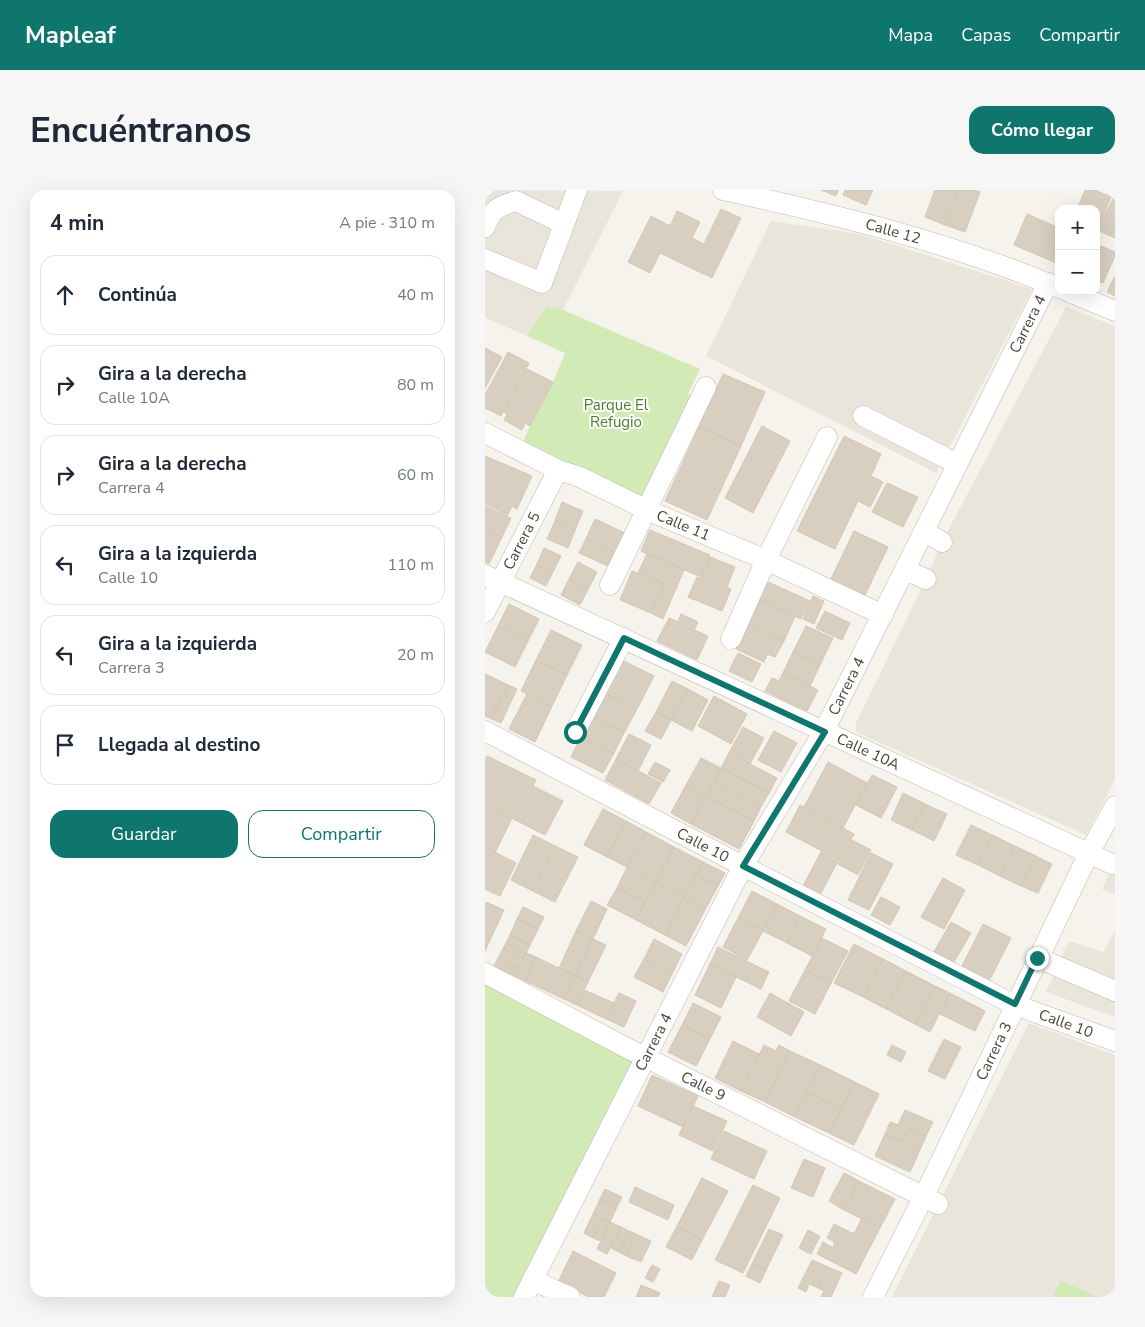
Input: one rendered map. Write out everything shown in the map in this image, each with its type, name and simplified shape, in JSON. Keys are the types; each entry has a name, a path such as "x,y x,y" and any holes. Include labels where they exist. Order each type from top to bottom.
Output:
{"street":[{"path":"485,259 542,283 577,190"},
{"name":"Calle 12","path":"723,190 754,193 919,238 1053,285"},
{"path":"485,227 487,220 499,206 516,201 564,224"},
{"name":"Carrera 4","path":"528,1289 743,866 825,732 957,465 1053,285"},
{"path":"1076,295 1115,312"},
{"path":"610,585 706,388"},
{"path":"863,416 957,465"},
{"name":"Calle 11","path":"485,433 558,470 580,477 647,510 766,560 883,615"},
{"path":"731,639 766,560 827,437"},
{"name":"Carrera 5","path":"485,612 493,578 558,470"},
{"path":"924,532 942,542"},
{"path":"905,570 926,579"},
{"name":"Calle 10A","path":"493,578 1112,864"},
{"path":"575,732 624,638"},
{"name":"Calle 10","path":"485,732 1015,1004 1115,1041"},
{"name":"Carrera 3","path":"873,1297 931,1200 1015,1004 1089,853 1115,806"},
{"path":"1037,958 1115,991"},
{"name":"Calle 9","path":"485,973 931,1200"},
{"path":"528,1289 569,1297"}],"shaded area":[{"path":"485,190 623,191 563,310 547,306 527,336 485,318"},
{"path":"771,221 860,234 1032,289 936,473 706,356"},
{"path":"1066,307 1115,326 1115,780 1086,835 856,732 856,723 942,542"},
{"path":"1115,862 1115,895 1102,889"},
{"path":"1115,931 1115,1017 1046,992 1069,941 1103,952"},
{"path":"1029,1023 1115,1055 1115,1297 892,1297"}],"green space":[{"name":"Parque El Refugio","path":"547,306 563,310 700,369 688,394 700,400 647,510 520,449 565,353 527,336"},
{"path":"485,973 647,1057 524,1297 485,1297"},
{"path":"1061,1281 1099,1297 1053,1297"}],"building":[{"path":"821,190 838,190 836,196"},
{"path":"845,190 873,190 866,205 843,195"},
{"path":"935,190 957,190 945,225 925,217"},
{"path":"957,190 980,192 965,232 945,225"},
{"path":"1085,190 1095,190 1111,197 1100,223 1100,205 1079,205"},
{"path":"1114,197 1115,238 1100,231 1100,224"},
{"path":"721,209 741,218 712,278 660,253 650,273 628,262 651,216 670,226 677,211 700,222 692,238 704,244"},
{"path":"1027,214 1055,226 1055,262 1014,245"},
{"path":"1100,246 1115,252 1103,283 1100,282"},
{"path":"1115,276 1115,296 1107,292"},
{"path":"485,348 502,357 485,388"},
{"path":"508,352 529,363 501,416 485,408 485,395"},
{"path":"527,369 553,382 530,426 525,423 522,430 504,420 507,414 504,412"},
{"path":"723,374 765,392 741,446 699,427"},
{"path":"762,426 790,441 753,513 725,498"},
{"path":"699,427 741,446 707,520 665,501"},
{"path":"844,436 881,454 871,476 883,482 870,507 858,501 835,549 797,531"},
{"path":"485,456 532,476 517,509 512,506 508,515 485,504"},
{"path":"887,483 918,497 903,527 872,512"},
{"path":"562,502 583,511 575,530 555,521"},
{"path":"485,506 511,518 502,537 485,529"},
{"path":"595,519 625,533 616,553 586,539"},
{"path":"555,521 575,530 568,548 547,539"},
{"path":"485,529 502,537 489,564 485,562"},
{"path":"650,530 710,555 701,577 641,551"},
{"path":"854,531 888,547 865,595 831,579"},
{"path":"586,539 616,553 610,567 579,553"},
{"path":"544,548 561,556 552,574 536,566"},
{"path":"647,554 684,570 663,619 651,613 664,584 638,573"},
{"path":"710,557 735,567 727,587 731,589 722,611 688,597 697,577 701,579"},
{"path":"578,562 597,572 588,589 569,579"},
{"path":"536,566 552,574 546,586 530,578"},
{"path":"632,571 664,584 651,613 620,600"},
{"path":"569,579 588,589 580,605 561,595"},
{"path":"768,582 810,601 801,619 760,600"},
{"path":"813,596 824,601 814,624 803,619"},
{"path":"760,600 795,616 784,641 748,624"},
{"path":"509,604 539,619 528,641 498,626"},
{"path":"825,611 850,623 842,640 816,628"},
{"path":"681,614 698,622 694,630 708,636 697,660 657,641 669,618 678,622"},
{"path":"748,624 784,641 775,657 767,654 764,662 736,649"},
{"path":"498,626 528,641 515,667 485,652"},
{"path":"806,626 833,638 820,665 793,652"},
{"path":"551,630 582,645 567,675 536,660"},
{"path":"793,652 820,665 810,686 783,673"},
{"path":"738,653 761,664 752,682 729,671"},
{"path":"536,660 567,675 552,706 521,691"},
{"path":"622,660 654,676 637,709 604,693"},
{"path":"783,673 818,690 807,711 765,691 772,678 779,681"},
{"path":"485,674 508,685 497,706 485,700"},
{"path":"672,681 688,689 671,720 656,712"},
{"path":"508,685 517,689 501,723 492,719"},
{"path":"688,689 708,700 692,731 671,720"},
{"path":"604,693 637,709 624,733 592,717"},
{"path":"527,694 552,706 535,742 509,729"},
{"path":"714,696 747,714 731,744 698,726"},
{"path":"485,700 497,706 492,719 485,716"},
{"path":"656,712 671,720 661,739 645,731"},
{"path":"592,717 624,733 614,753 581,737"},
{"path":"743,727 764,738 750,764 729,753"},
{"path":"774,731 797,743 781,772 758,760"},
{"path":"629,734 651,745 638,771 616,759"},
{"path":"581,737 614,753 603,773 571,757"},
{"path":"729,753 777,778 769,793 721,768"},
{"path":"487,756 536,780 533,786 563,801 545,835 488,806 485,812 485,760"},
{"path":"701,758 721,768 706,796 686,785"},
{"path":"616,759 661,783 649,804 605,780"},
{"path":"655,762 670,770 663,782 648,774"},
{"path":"828,762 867,783 843,828 804,807"},
{"path":"721,768 769,793 761,807 714,782"},
{"path":"872,775 897,787 881,818 856,805"},
{"path":"714,782 761,807 754,821 706,796"},
{"path":"686,785 706,796 691,824 671,813"},
{"path":"903,793 925,804 912,830 891,820"},
{"path":"706,796 754,821 739,849 691,824"},
{"path":"925,804 947,814 934,841 912,830"},
{"path":"800,805 854,834 839,860 786,832"},
{"path":"488,806 512,818 495,853 485,847 485,812"},
{"path":"603,809 626,821 607,857 584,845"},
{"path":"626,821 646,832 627,867 607,857"},
{"path":"971,825 992,835 978,865 956,855"},
{"path":"646,832 674,847 656,882 627,867"},
{"path":"533,835 555,846 533,891 511,880"},
{"path":"992,835 1015,846 1000,876 978,865"},
{"path":"852,840 871,850 858,875 838,864"},
{"path":"555,846 578,857 555,902 533,891"},
{"path":"1015,846 1036,856 1021,886 1000,876"},
{"path":"485,847 516,863 500,896 485,889"},
{"path":"674,847 703,862 684,897 656,882"},
{"path":"821,852 838,861 820,895 803,886"},
{"path":"871,853 893,864 869,910 848,900"},
{"path":"1036,856 1052,864 1038,893 1021,886"},
{"path":"703,862 725,873 718,886 696,875"},
{"path":"627,867 656,882 645,902 617,888"},
{"path":"696,875 718,886 706,908 684,897"},
{"path":"943,878 965,890 944,929 921,917"},
{"path":"656,882 684,897 665,935 636,920"},
{"path":"617,888 645,902 636,920 607,905"},
{"path":"752,891 777,904 763,931 738,918"},
{"path":"684,897 706,908 686,946 665,935"},
{"path":"881,897 900,907 890,925 871,915"},
{"path":"591,901 607,909 593,939 576,931"},
{"path":"486,902 504,910 485,951 485,904"},
{"path":"777,904 800,916 787,943 763,931"},
{"path":"523,907 544,917 538,929 517,919"},
{"path":"800,916 826,929 812,956 787,943"},
{"path":"738,918 763,931 747,960 723,947"},
{"path":"517,919 538,929 530,945 510,935"},
{"path":"951,922 971,933 954,962 934,952"},
{"path":"983,924 1011,938 989,981 961,968"},
{"path":"576,931 593,939 575,976 559,968"},
{"path":"510,935 530,945 526,953 506,943"},
{"path":"822,938 848,951 831,983 805,970"},
{"path":"593,939 606,945 588,982 575,976"},
{"path":"654,939 682,954 672,974 644,959"},
{"path":"506,943 526,953 524,959 503,949"},
{"path":"854,944 883,959 863,997 834,983"},
{"path":"718,947 769,972 761,989 710,964"},
{"path":"503,949 524,959 519,968 498,958"},
{"path":"526,953 536,957 525,981 515,976"},
{"path":"536,957 575,976 564,999 525,981"},
{"path":"498,958 519,968 515,976 494,966"},
{"path":"644,959 672,974 663,992 634,977"},
{"path":"883,959 906,971 886,1009 863,997"},
{"path":"710,964 736,977 721,1008 695,995"},
{"path":"805,970 831,983 815,1014 789,1001"},
{"path":"906,971 935,986 915,1024 886,1009"},
{"path":"575,976 588,982 577,1005 564,999"},
{"path":"935,986 950,993 930,1032 915,1024"},
{"path":"584,990 614,1003 606,1019 577,1005"},
{"path":"619,993 636,1001 624,1027 606,1019"},
{"path":"770,993 804,1012 791,1036 757,1017"},
{"path":"950,993 985,1011 975,1031 940,1014"},
{"path":"693,1003 721,1017 710,1039 682,1025"},
{"path":"682,1025 710,1039 696,1066 668,1052"},
{"path":"944,1039 961,1047 945,1079 928,1071"},
{"path":"733,1041 759,1054 741,1091 715,1078"},
{"path":"764,1045 776,1051 779,1045 790,1051 765,1102 741,1091"},
{"path":"892,1045 906,1052 901,1062 887,1055"},
{"path":"790,1051 820,1065 795,1117 765,1102"},
{"path":"820,1065 855,1082 841,1109 806,1092"},
{"path":"652,1075 698,1096 683,1127 638,1106"},
{"path":"855,1082 879,1094 854,1145 829,1133"},
{"path":"806,1092 841,1109 829,1133 795,1117"},
{"path":"693,1106 727,1121 713,1151 679,1135"},
{"path":"905,1110 933,1122 926,1136 909,1128 902,1142 885,1134 890,1122 898,1125"},
{"path":"909,1128 926,1136 920,1150 902,1142"},
{"path":"724,1131 767,1151 754,1179 711,1159"},
{"path":"885,1134 920,1150 910,1172 875,1156"},
{"path":"804,1159 825,1168 813,1197 791,1188"},
{"path":"844,1173 859,1181 844,1210 829,1201"},
{"path":"702,1178 728,1191 702,1240 677,1226"},
{"path":"859,1181 895,1199 880,1228 844,1210"},
{"path":"753,1185 780,1198 743,1273 715,1260"},
{"path":"635,1187 674,1205 668,1220 629,1202"},
{"path":"605,1189 622,1197 617,1207 600,1199"},
{"path":"600,1199 617,1207 610,1222 593,1214"},
{"path":"593,1214 602,1218 593,1238 584,1233"},
{"path":"602,1218 610,1222 601,1241 593,1238"},
{"path":"862,1218 880,1228 856,1274 817,1254 823,1242 833,1248 835,1242 827,1238 834,1224 854,1234"},
{"path":"610,1222 621,1227 607,1254 597,1249"},
{"path":"677,1226 702,1240 692,1260 666,1247"},
{"path":"621,1227 629,1231 619,1252 611,1248"},
{"path":"769,1229 783,1235 766,1270 752,1264"},
{"path":"808,1230 820,1236 811,1254 799,1248"},
{"path":"629,1231 636,1234 626,1256 619,1252"},
{"path":"636,1234 651,1241 641,1262 626,1256"},
{"path":"573,1251 616,1273 604,1297 589,1297 558,1282"},
{"path":"812,1260 828,1267 818,1288 809,1284 806,1292 798,1288"},
{"path":"752,1264 766,1270 760,1283 746,1276"},
{"path":"652,1265 660,1269 653,1282 645,1278"},
{"path":"828,1267 842,1273 831,1297 821,1297 824,1291 818,1288"},
{"path":"719,1281 730,1285 725,1297 712,1297"},
{"path":"641,1285 660,1293 658,1297 636,1297"}],"route":[{"path":"575,732 624,638 825,732 743,866 1015,1004 1037,958"}]}
